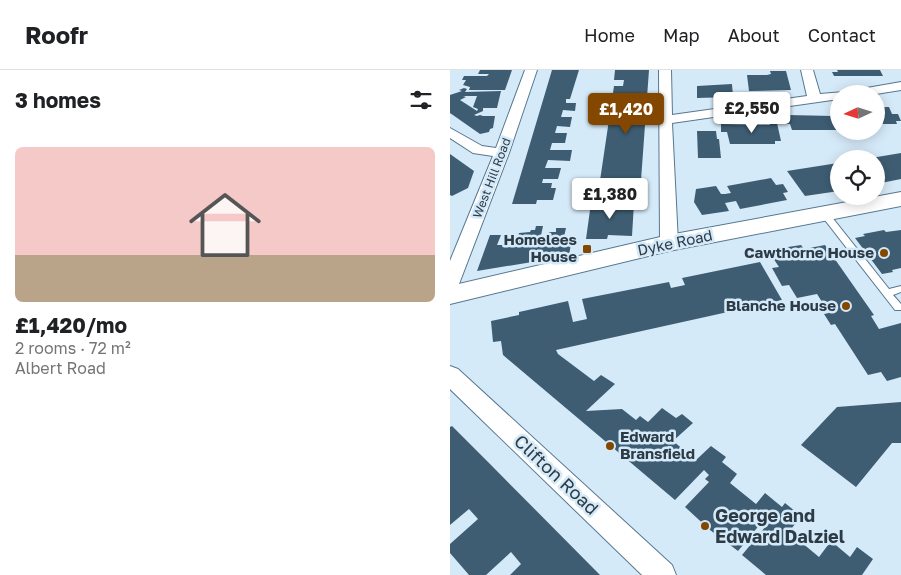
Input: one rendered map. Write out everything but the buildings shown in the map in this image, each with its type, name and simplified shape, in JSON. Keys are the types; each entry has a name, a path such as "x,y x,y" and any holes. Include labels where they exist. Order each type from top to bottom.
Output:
{"main road":[{"name":"Dyke Road","path":"450,295 669,244 824,212 901,199"}],"street":[{"name":"West Hill Road","path":"450,284 502,153 531,70"},
{"path":"665,70 669,244"},
{"path":"808,70 815,98"},
{"path":"885,88 901,86"},
{"path":"665,120 830,96"},
{"path":"450,132 478,150 502,153"},
{"name":"Clifton Road","path":"450,375 662,575"}],"lane":[{"path":"824,212 898,307"},
{"path":"887,293 901,289"}],"place":[{"name":"Homelees House","path":"587,249"},
{"name":"Cawthorne House","path":"884,253"},
{"name":"Blanche House","path":"846,306"},
{"name":"Edward Bransfield","path":"610,446"},
{"name":"George and Edward Dalziel","path":"705,526"}]}
